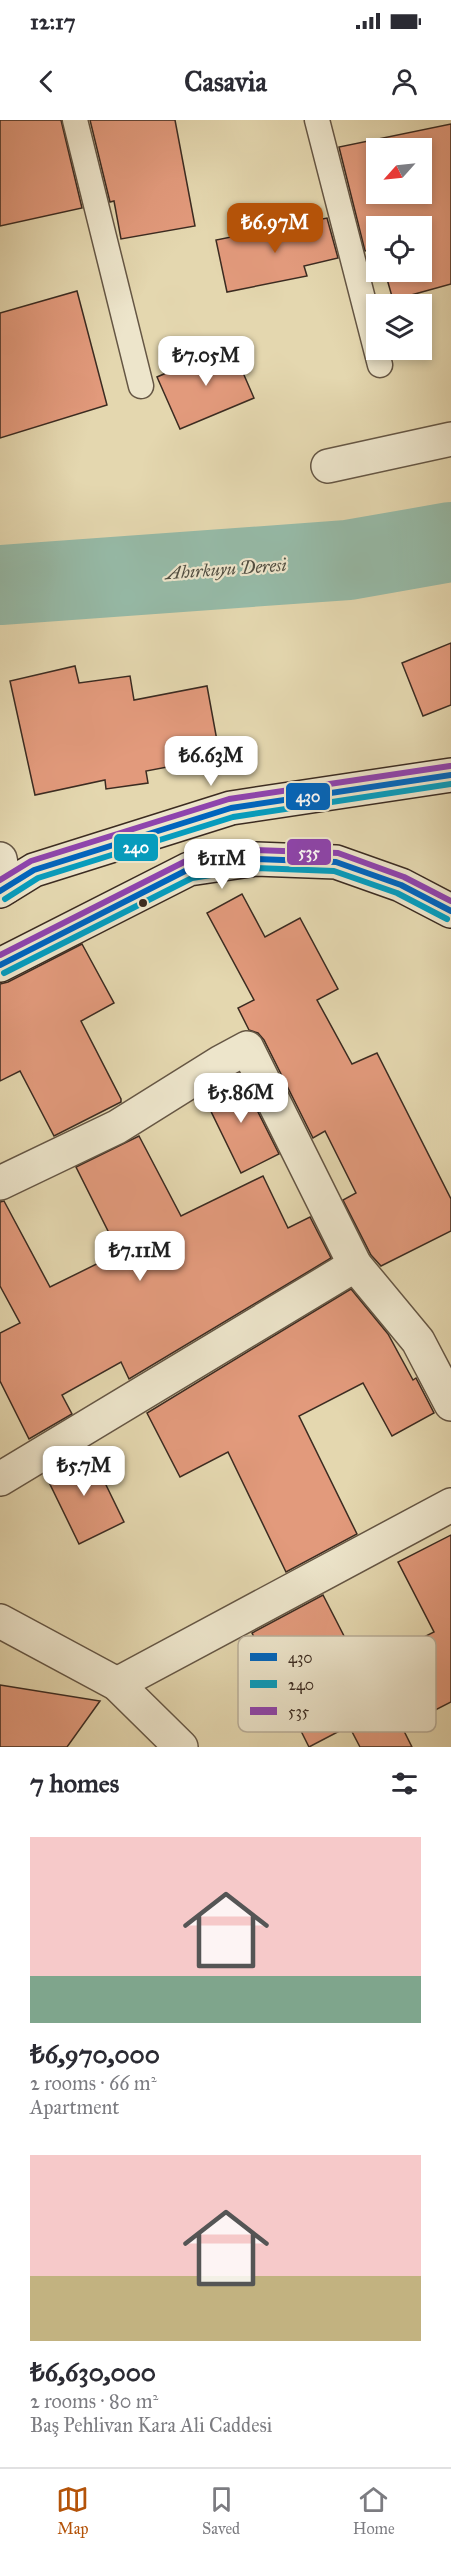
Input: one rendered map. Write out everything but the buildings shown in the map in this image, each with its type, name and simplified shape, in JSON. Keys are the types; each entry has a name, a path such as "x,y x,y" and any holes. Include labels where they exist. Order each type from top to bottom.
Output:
{"street":[{"path":"328,466 451,439"},
{"path":"2,879 231,808 451,775"},
{"path":"0,965 189,869 256,859 336,862 401,885 448,913"},
{"path":"0,1183 117,1127 247,1048 355,1265 418,1341 451,1404"},
{"path":"0,1479 355,1265"},
{"path":"117,1684 451,1505"},
{"path":"0,1621 117,1684 181,1747"}],"lane":[{"path":"75,120 141,386"},
{"path":"317,120 380,365"}],"waterway":[{"name":"Ahırkuyu Deresi","path":"0,585 348,560 451,542"}],"transit line":[{"name":"535","path":"0,880 31,861 229,799 450,766"},
{"name":"430","path":"0,891 34,870 231,808 451,775"},
{"name":"240","path":"5,899 38,878 233,817 451,784"},
{"name":"535","path":"0,955 186,861 255,850 338,853 404,877 451,901"},
{"name":"430","path":"0,965 189,869 256,859 336,862 401,885 451,911"},
{"name":"240","path":"4,973 192,878 256,868 334,871 397,893 447,919"}]}
